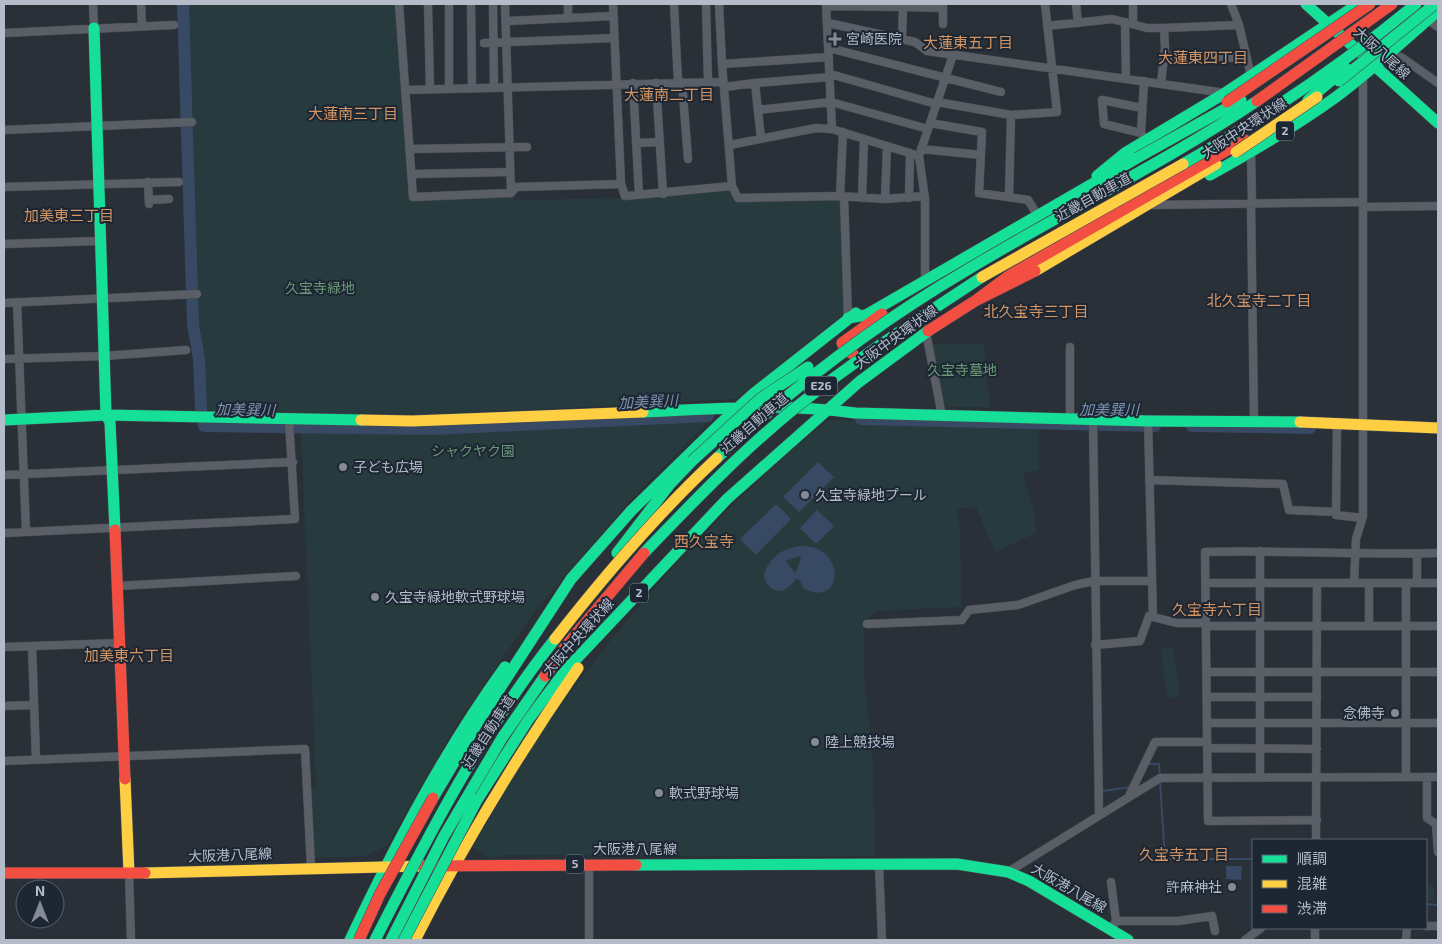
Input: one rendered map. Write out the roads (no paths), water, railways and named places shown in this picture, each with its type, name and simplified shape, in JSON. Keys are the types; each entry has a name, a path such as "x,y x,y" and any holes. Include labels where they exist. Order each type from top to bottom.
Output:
{"main road":[{"name":"大阪八尾線","path":"1306,4 1374,68 1438,124"},
{"path":"1097,176 1143,137 1225,93 1358,4"},
{"path":"350,940 414,810 485,694 571,579 631,511 738,408 848,318 1220,106 1370,4"},
{"name":"近畿自動車道","path":"375,940 415,857 466,768 531,668 595,584 659,512 721,451 781,400 852,346 978,262 1236,114 1358,30 1392,4"},
{"name":"大阪中央環状線","path":"404,940 477,800 528,720 566,671 727,499 859,382 926,332 975,301 1014,283 1115,225 1236,152 1332,87 1435,4"},
{"path":"975,301 1010,275 1196,170 1308,100 1371,47 1412,8"},
{"name":"近畿自動車道","path":"391,940 454,817 542,677 578,629 638,558 739,455 820,388 940,302 1247,125 1346,58 1412,8"},
{"name":"2","path":"1115,225 1251,154 1374,68 1438,12"},
{"path":"94,28 97,184 106,415 110,422 129,873"},
{"path":"848,318 866,314 959,262 1226,109 1358,30"},
{"path":"853,354 846,351 842,343 846,338 959,262"},
{"path":"595,584 666,490 692,461 761,400 808,367 840,363 858,367"},
{"path":"4,420 106,415 289,420 441,420 738,408 828,409 855,413 1070,420 1093,424 1148,425 1254,420 1337,427 1362,424 1438,428"},
{"path":"360,940 380,894 433,798 478,722 571,579"},
{"name":"2","path":"416,939 453,865 546,714 598,638"},
{"name":"大阪港八尾線","path":"4,873 129,873 311,867 453,865 957,864 1008,872 1029,881 1114,926 1128,940"}],"street":[{"path":"93,4 94,28"},
{"path":"141,4 142,26"},
{"path":"399,4 413,197 511,193 516,187 621,184"},
{"path":"428,4 430,89"},
{"path":"449,4 450,88"},
{"path":"471,4 472,88"},
{"path":"494,4 494,87"},
{"path":"505,4 511,193"},
{"path":"568,4 568,18"},
{"path":"613,4 621,184 624,196 663,194 732,186"},
{"path":"674,4 688,159"},
{"path":"706,4 708,82"},
{"path":"719,4 723,84 730,145 732,186 738,198 842,196 885,199 924,196"},
{"path":"406,90 616,83 755,83 830,75 937,103 1011,115 1058,112 1045,4"},
{"path":"1076,4 1078,23"},
{"path":"1133,4 1133,24"},
{"path":"1231,4 1239,25 1251,76"},
{"path":"832,129 826,5 943,6 943,24"},
{"path":"902,39 905,6"},
{"path":"506,21 613,16"},
{"path":"1047,26 1112,19 1147,28 1239,25"},
{"path":"1428,20 1438,27"},
{"path":"1124,22 1126,79"},
{"path":"828,23 915,42 927,51 1225,93"},
{"path":"4,33 174,24"},
{"path":"1161,84 1164,28"},
{"path":"484,43 614,38"},
{"path":"829,48 944,79 1001,92"},
{"path":"925,274 924,196 920,152 953,55"},
{"path":"1164,56 1247,58"},
{"path":"1387,56 1402,57 1438,82"},
{"path":"722,64 829,57"},
{"path":"1354,583 1354,555 1362,518 1363,76"},
{"path":"1142,108 1102,100 1104,124 1143,137 1142,108 1144,81"},
{"path":"633,83 639,195"},
{"path":"656,83 663,194"},
{"path":"755,83 762,139"},
{"path":"758,110 831,102 929,126 982,132 980,193 1028,200 1035,211"},
{"path":"1009,198 1011,115"},
{"path":"4,130 192,122"},
{"path":"730,145 816,128 832,129 910,153 982,155"},
{"path":"843,132 842,196 848,318"},
{"path":"862,198 864,139"},
{"path":"636,143 660,142"},
{"path":"885,199 887,146"},
{"path":"410,149 527,147"},
{"path":"909,198 910,153"},
{"path":"1251,154 1254,420"},
{"path":"412,174 510,172"},
{"path":"148,182 149,202 169,201 169,182"},
{"path":"4,187 179,182"},
{"path":"1154,205 1363,202 1438,206"},
{"path":"4,244 100,241"},
{"path":"4,302 197,294"},
{"path":"17,302 26,532"},
{"path":"926,332 942,416"},
{"path":"1070,348 1070,420"},
{"path":"4,360 186,350"},
{"path":"4,533 113,526 295,519 289,420"},
{"path":"1093,424 1099,814"},
{"path":"1148,425 1153,617"},
{"path":"1337,427 1336,512 1338,517 1362,518"},
{"path":"4,475 293,462"},
{"path":"1149,480 1283,484 1288,510 1336,512"},
{"path":"1260,551 1260,777"},
{"path":"1317,820 1208,821 1205,552 1316,551 1354,555 1438,553"},
{"path":"1417,554 1418,583"},
{"path":"116,586 296,576"},
{"path":"867,624 962,620 969,610 1018,605 1075,585 1094,581 1152,581"},
{"path":"1206,583 1438,583"},
{"path":"1316,839 1317,583"},
{"path":"1368,626 1369,583"},
{"path":"1406,583 1406,778"},
{"path":"1095,645 1140,640 1149,616 1177,623 1206,625 1438,626"},
{"path":"4,647 120,643"},
{"path":"32,646 36,759"},
{"path":"1207,672 1438,672"},
{"path":"1208,697 1317,697"},
{"path":"4,706 34,705"},
{"path":"1208,723 1438,723"},
{"path":"1132,789 1155,742 1317,749"},
{"path":"4,761 305,749 311,867"},
{"path":"1427,777 1427,818 1437,824 1438,852"},
{"path":"1008,872 1099,814 1132,789 1160,778 1438,777"},
{"path":"589,864 589,940"},
{"path":"879,865 882,940"},
{"path":"129,873 132,940"},
{"path":"1111,882 1114,926 1178,921 1212,916 1215,931"},
{"path":"346,940 363,914"},
{"path":"1250,938 1260,929"}],"water":[{"path":"818,462 834,477 799,512 783,497"},
{"path":"776,504 791,519 756,555 740,539"},
{"path":"817,510 834,526 816,544 800,528"},
{"path":"794,547 815,548 825,554 832,562 835,571 834,580 830,588 823,592 812,592 806,590 799,579 796,579 790,586 779,591 772,589 766,583 764,575 769,563 778,554","holes":["799,556 801,558 796,572 794,572 786,561"]},
{"path":"1226,866 1242,866 1241,880 1226,879"}],"waterway":[{"name":"加美巽川","path":"183,4 193,325 199,359 201,410 204,426 433,429 708,416"},
{"name":"加美巽川","path":"861,419 1155,426"},
{"name":"加美巽川","path":"1192,426 1310,428"},
{"path":"1148,764 1159,764 1160,776"},
{"path":"1160,781 1165,859 1252,859"},
{"path":"1103,791 1131,787"},
{"path":"1427,904 1438,905"}],"place":[{"name":"宮崎医院","path":"835,39"},
{"name":"子ども広場","path":"343,467"},
{"name":"久宝寺緑地プール","path":"805,495"},
{"name":"久宝寺緑地軟式野球場","path":"375,597"},
{"name":"念佛寺","path":"1395,713"},
{"name":"陸上競技場","path":"815,742"},
{"name":"軟式野球場","path":"659,793"},
{"name":"許麻神社","path":"1232,887"}],"district":[{"name":"大蓮東五丁目","path":"968,43"},
{"name":"大蓮東四丁目","path":"1203,58"},
{"name":"大蓮南二丁目","path":"669,95"},
{"name":"大蓮南三丁目","path":"353,114"},
{"name":"加美東三丁目","path":"69,216"},
{"name":"北久宝寺二丁目","path":"1259,301"},
{"name":"北久宝寺三丁目","path":"1036,312"},
{"name":"西久宝寺","path":"704,542"},
{"name":"久宝寺六丁目","path":"1217,610"},
{"name":"加美東六丁目","path":"129,656"},
{"name":"久宝寺五丁目","path":"1184,855"}],"park label":[{"name":"久宝寺緑地","path":"320,288"},
{"name":"久宝寺墓地","path":"962,370"},
{"name":"シャクヤク園","path":"473,451"}]}
